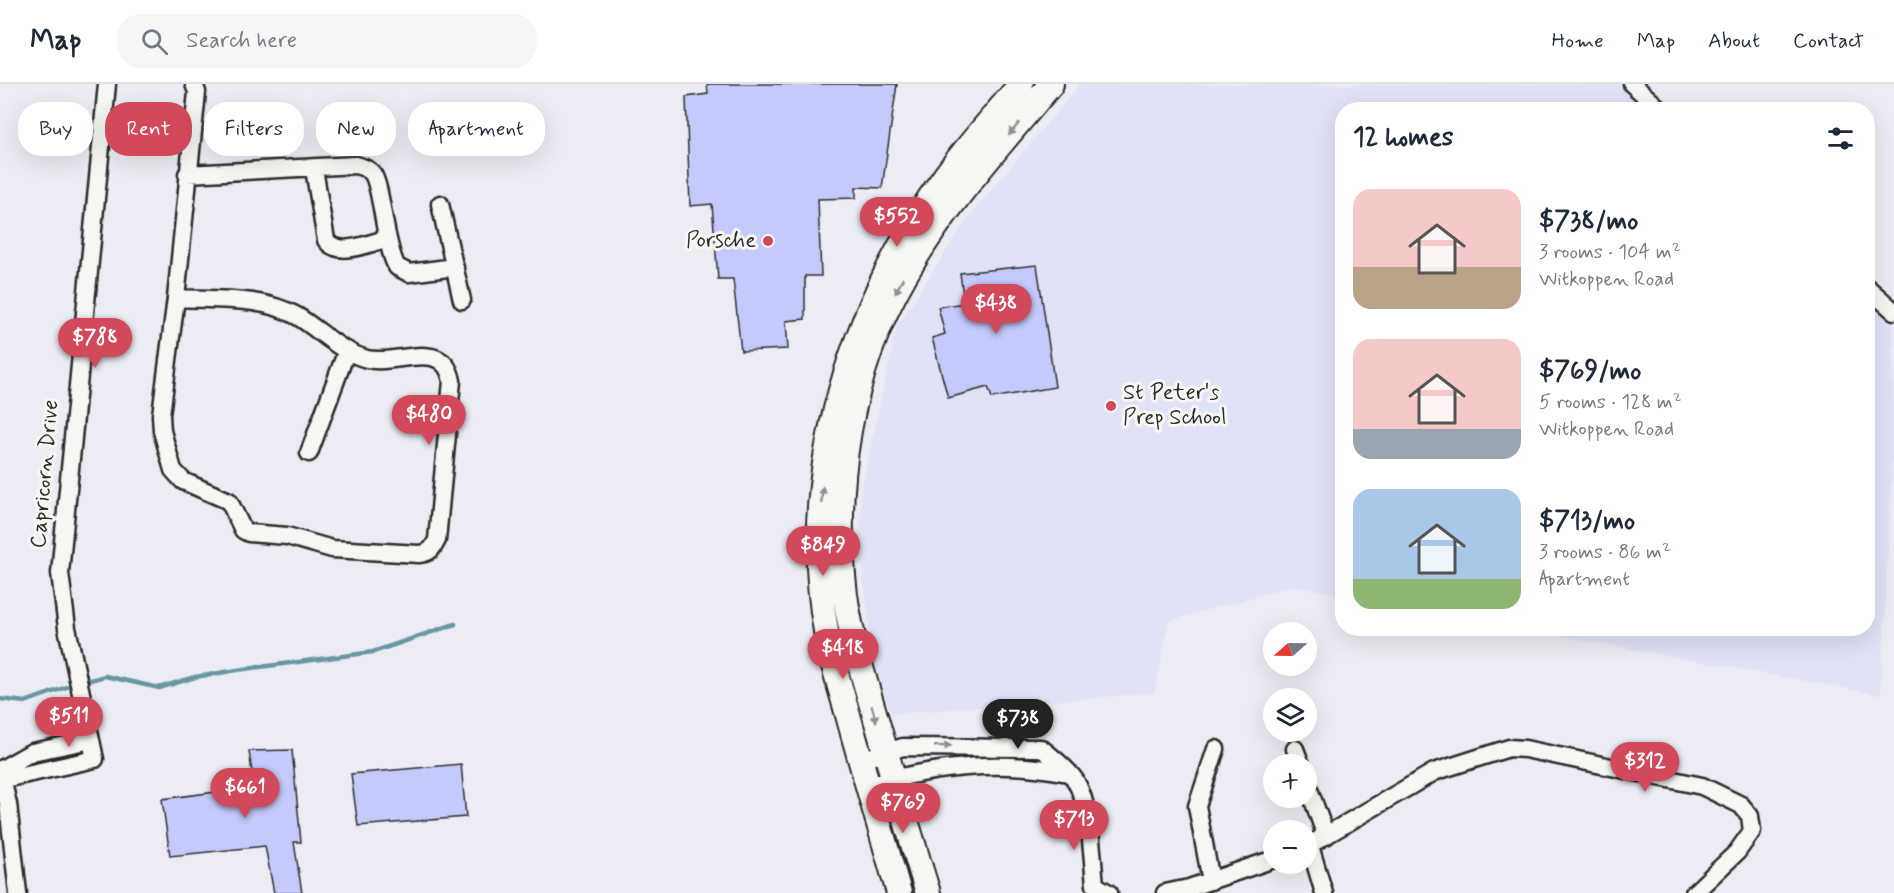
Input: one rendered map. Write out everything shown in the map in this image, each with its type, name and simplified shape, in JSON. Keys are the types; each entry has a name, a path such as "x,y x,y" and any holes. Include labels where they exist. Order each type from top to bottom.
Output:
{"main road":[{"path":"831,553 840,505 844,462 859,385 878,328 904,277 930,235 1051,84"},
{"path":"898,893 828,640 834,596 831,553 822,499 835,407 859,332 888,268 945,176 1017,88"},
{"path":"834,596 861,670 928,893"}],"street":[{"name":"Capricorn Drive","path":"1,775 95,759 62,600 61,542 107,84"},
{"path":"1632,84 1652,102"},
{"path":"176,298 274,306 297,316 347,350 374,360 432,356 442,360 451,373 451,402 437,540 428,553 332,549 287,536 249,532 243,530 229,501 183,481 173,470 165,447 161,414 176,298 187,174 198,87"},
{"path":"187,174 356,165 372,172 386,239 395,264 404,272 455,267"},
{"path":"314,169 326,240 332,247 341,249 386,239"},
{"path":"440,204 462,300"},
{"path":"1875,294 1894,311"},
{"path":"309,453 347,350"},
{"path":"18,893 1,775 32,752 91,740"},
{"path":"998,767 1000,746"},
{"path":"860,760 903,747 1041,748 1068,773 1080,790 1088,823 1097,890"},
{"path":"1317,842 1449,765 1509,748 1526,749 1701,786 1741,806 1750,816 1752,831 1737,852 1694,893"},
{"path":"1210,881 1197,806 1216,749"},
{"path":"868,786 893,778 949,767 1038,766 1068,773"},
{"path":"1316,808 1326,836"},
{"path":"1165,893 1263,863"},
{"path":"1317,873 1324,893"}],"shaded area":[{"name":"St Peter's Prep School","path":"1080,84 1619,84 1640,102 1335,102 1335,594 1292,586 1169,621 1155,693 891,714 873,660 860,550 861,490 897,326 967,219"},
{"path":"1875,307 1894,324 1894,428 1881,695 1559,636 1875,636"}],"building":[{"name":"Porsche","path":"707,84 897,84 882,188 856,187 856,198 818,199 821,276 805,276 805,319 786,321 788,349 741,351 733,279 718,279 712,204 690,206 686,97 708,94"},
{"path":"1037,265 1055,387 992,398 988,387 948,398 932,338 945,334 938,307 964,303 960,273"},
{"path":"292,750 301,842 294,842 302,893 274,893 265,846 170,856 162,799 254,787 249,751"},
{"path":"461,764 466,817 358,826 351,774"}],"waterway":[{"path":"83,682 105,676 159,688 195,677 373,652 455,624"},
{"path":"0,699 25,702 75,684"}],"place":[{"name":"Porsche","path":"768,241"},
{"name":"St Peter's Prep School","path":"1111,406"}]}
